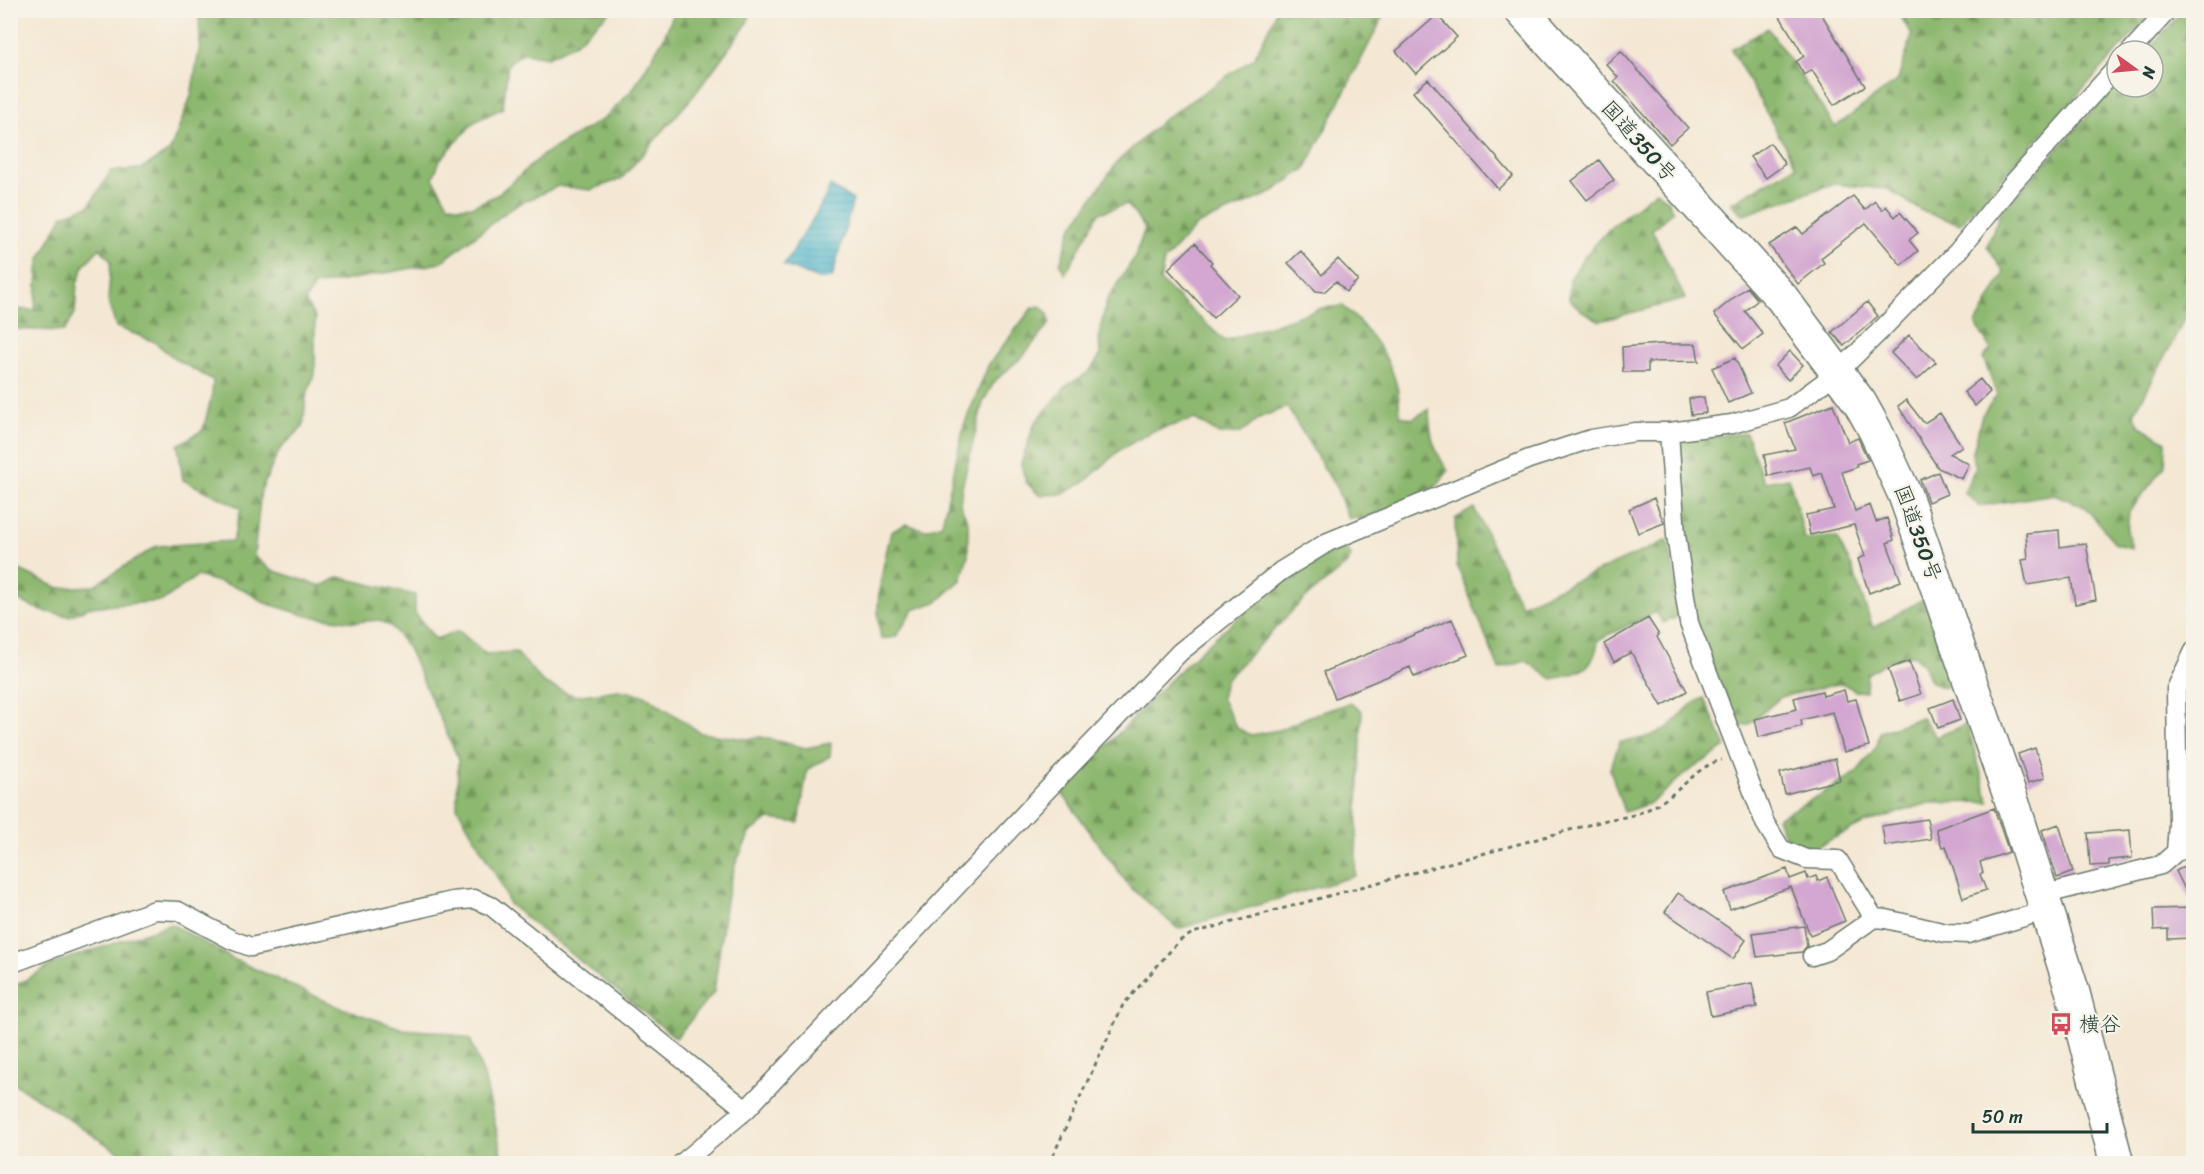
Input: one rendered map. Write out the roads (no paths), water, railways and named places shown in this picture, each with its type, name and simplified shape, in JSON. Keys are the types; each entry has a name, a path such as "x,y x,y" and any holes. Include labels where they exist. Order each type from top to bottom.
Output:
{"highway":[{"name":"国道350号","path":"1521,10 1782,298 1860,403 1875,430 1905,495 2045,902 2073,993 2112,1162"}],"street":[{"path":"2142,39 2168,10"},
{"path":"681,1164 746,1110 1180,652 1281,571 1328,542 1529,459 1591,439 1635,432 1669,432 1732,424 1789,408 1838,372 1958,251 2012,184 2105,80"},
{"path":"1669,432 1676,535 1689,623 1765,823 1780,849 1806,859 1838,860 1874,918"},
{"path":"1812,956 1827,951 1874,918 1946,933 1968,934 2045,902 2161,865 2185,849 2178,824 2176,688 2193,651"},
{"path":"10,964 155,910 178,911 232,940 251,947 452,901 474,899 491,906 746,1110"}],"water":[{"path":"830,186 853,200 832,278 818,279 783,265 789,259 817,212"}],"place":[{"name":"横谷","path":"2061,1024"}]}
